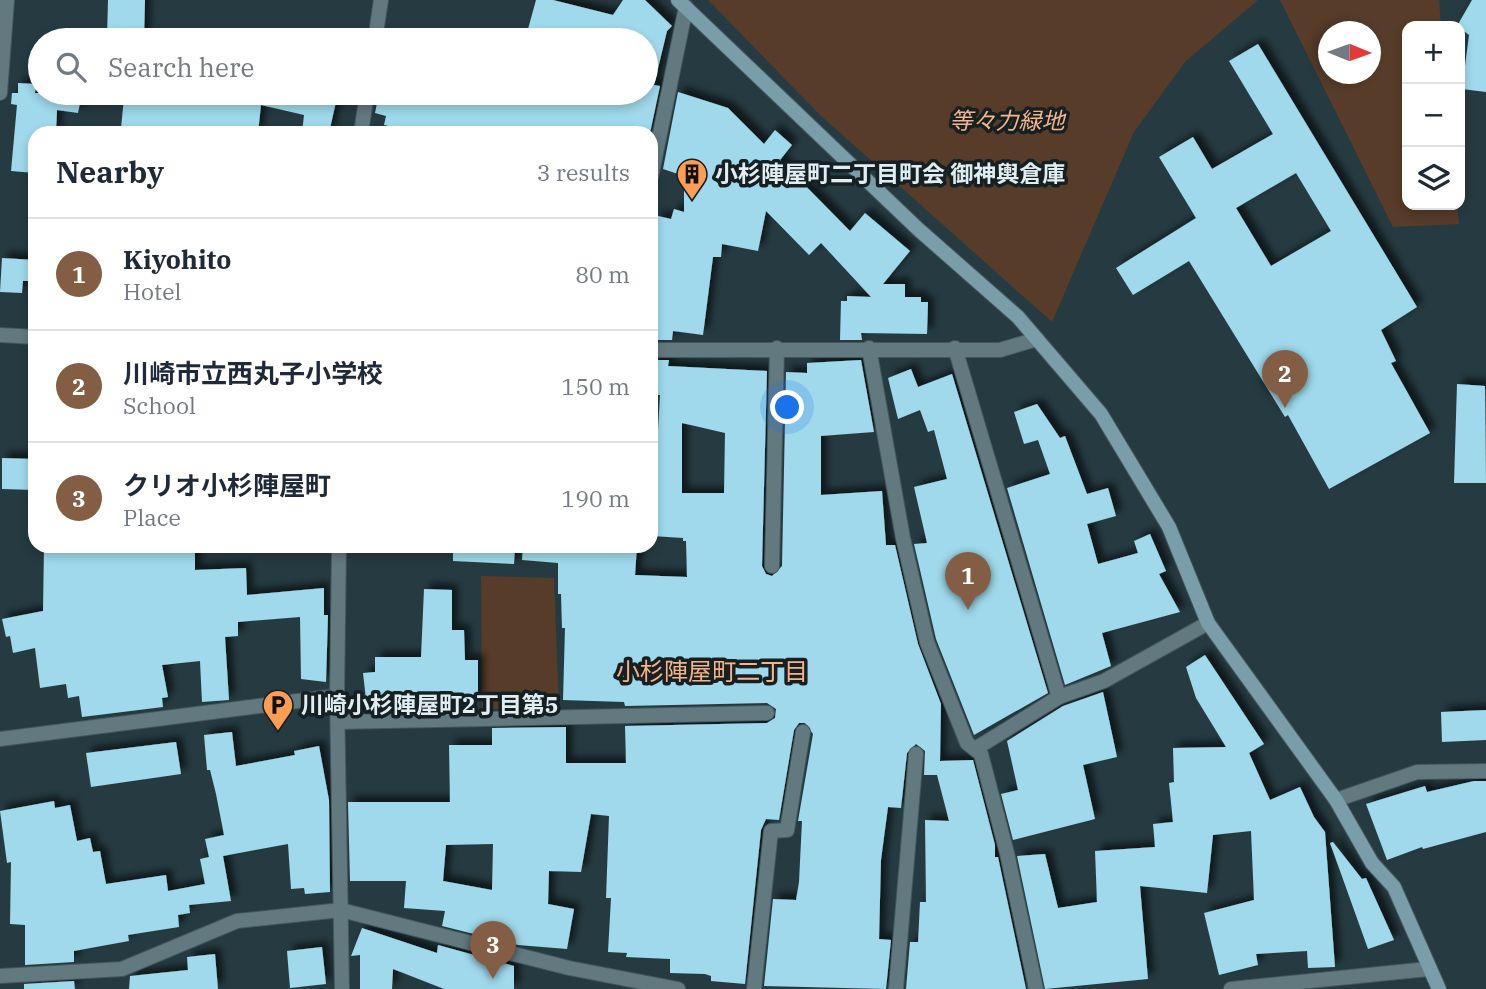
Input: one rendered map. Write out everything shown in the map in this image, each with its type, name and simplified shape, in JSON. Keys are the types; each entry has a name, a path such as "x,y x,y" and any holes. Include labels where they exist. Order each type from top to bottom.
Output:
{"street":[{"path":"0,93 7,0"},
{"path":"377,28 381,0"},
{"path":"658,138 682,4"},
{"path":"682,4 918,229 1018,317 1101,414 1170,527 1208,623 1336,800 1372,863 1394,887 1439,989"},
{"path":"362,126 365,105"},
{"path":"0,335 28,337"},
{"path":"658,350 1000,350 1037,339"},
{"path":"772,566 777,348"},
{"path":"869,348 893,485 927,642 967,743 981,754 1007,853 1036,989"},
{"path":"955,348 1059,697"},
{"path":"339,553 337,696 342,989"},
{"path":"975,749 1059,697 1104,681 1208,623"},
{"path":"0,739 337,696"},
{"path":"338,722 767,713"},
{"path":"754,989 772,831 788,830 803,732"},
{"path":"896,989 916,754"},
{"path":"1336,800 1417,772 1486,771"},
{"path":"0,976 121,969 237,921 341,910 569,968 678,989"},
{"path":"1231,989 1428,969"}],"green space":[{"name":"等々力緑地","path":"708,0 1258,0 1185,62 1134,132 1052,322 820,115"},
{"path":"1280,0 1439,0 1441,21 1402,21 1402,210 1458,210 1459,224 1393,227 1322,84 1381,84 1381,21 1318,21 1318,76"},
{"path":"481,576 554,578 559,707 482,709"}],"building":[{"path":"108,0 145,0 144,28 107,28"},
{"path":"536,0 553,0 613,15 623,0 645,0 672,26 667,31 658,68 658,28 528,28"},
{"path":"1472,0 1486,0 1486,92 1465,89 1469,35 1465,32 1465,21 1460,21"},
{"path":"1258,44 1417,307 1381,330 1396,361 1391,363 1430,433 1329,489 1288,415 1285,417 1189,261 1133,295 1116,268 1196,218 1159,157 1193,137 1212,169 1273,134 1229,61","holes":["1296,173 1331,231 1271,266 1236,208"]},
{"path":"18,83 28,84 28,105 80,105 78,113 57,110 56,126 28,126 28,172 11,171 17,105 11,104 12,93 18,93"},
{"path":"678,92 728,108 764,144 775,130 792,145 780,160 850,231 865,213 910,251 883,284 905,284 905,297 921,297 921,302 928,302 927,334 861,333 862,340 840,340 841,301 847,301 847,296 871,297 821,243 809,255 766,211 758,251 722,244 721,257 713,257 703,335 673,331 672,340 658,340 658,216 671,219 674,209 684,212 684,176 663,169"},
{"path":"123,105 261,105 259,126 121,126"},
{"path":"261,105 335,105 331,126 303,126 304,115"},
{"path":"377,105 656,105 651,126 388,126 384,125 386,116 375,113"},
{"path":"2,258 28,260 28,281 23,281 22,293 0,292"},
{"path":"658,360 669,360 668,366 767,371 762,566 766,574 772,576 782,566 786,372 807,373 807,363 861,360 874,432 821,436 821,495 882,491 886,545 895,545 918,644 941,704 940,761 973,760 995,845 995,857 998,857 1026,989 906,989 910,942 918,942 920,902 926,902 925,820 949,821 937,775 924,775 925,751 916,744 907,753 901,808 888,807 881,860 879,939 891,940 886,989 764,986 773,899 796,900 799,882 802,821 798,821 813,734 805,723 799,723 794,730 779,820 766,819 761,830 745,984 711,981 711,976 705,974 670,973 670,959 626,957 627,953 608,952 611,898 606,898 609,816 591,814 581,872 549,871 548,904 574,909 567,949 518,945 442,926 445,911 404,908 406,881 350,881 348,802 450,802 449,745 492,745 492,728 566,727 566,763 626,763 625,726 767,723 775,718 776,709 767,703 625,706 624,702 563,700 565,628 562,628 561,594 558,594 558,563 522,560 522,553 637,553 635,575 687,577 686,541 683,541 683,538 658,536","holes":["682,423 725,433 724,493 682,493","493,844 492,890 443,881 446,845"]},
{"path":"911,369 918,387 952,374 1048,693 974,735 936,639 914,544 927,543 914,487 947,479 934,430 928,432 920,410 898,419 888,378"},
{"path":"1457,384 1485,386 1486,483 1454,483"},
{"path":"1037,404 1060,438 1065,436 1087,494 1108,488 1116,516 1087,524 1098,564 1138,553 1134,541 1150,534 1166,571 1159,574 1180,612 1102,633 1111,666 1065,685 1007,488 1050,474 1038,440 1024,444 1014,412"},
{"path":"2,458 28,459 28,490 2,489"},
{"path":"44,553 195,553 195,570 246,568 247,595 324,588 324,615 328,615 326,682 301,679 300,617 238,622 238,636 225,637 229,700 202,702 200,661 162,665 168,697 162,698 163,707 82,717 79,696 68,698 66,684 40,688 35,648 13,653 10,636 6,637 2,619 43,611"},
{"path":"453,553 515,553 514,564 453,561"},
{"path":"424,589 452,590 452,630 464,630 465,660 478,660 478,701 449,701 449,698 394,702 394,705 367,708 363,673 375,672 375,657 421,657"},
{"path":"1205,655 1264,744 1249,753 1270,800 1300,787 1314,817 1325,832 1335,967 1308,968 1307,951 1256,954 1258,965 1219,975 1204,913 1254,900 1251,831 1213,835 1207,893 1140,886 1148,979 1045,989 1017,856 1045,854 1058,908 1097,902 1095,851 1155,847 1153,824 1173,822 1169,783 1174,782 1173,748 1226,747 1196,698 1186,667"},
{"path":"1103,692 1117,757 1083,765 1095,819 1013,840 1001,794 1018,790 1007,741 1063,706"},
{"path":"1486,710 1486,740 1442,742 1441,712"},
{"path":"232,732 236,766 295,755 294,751 319,746 329,800 330,892 305,894 304,888 291,889 288,844 223,856 231,901 189,905 190,913 178,915 179,927 128,935 129,941 74,951 74,962 25,965 25,925 10,924 11,862 7,863 0,811 54,801 55,808 70,805 77,841 90,838 93,852 100,851 106,884 166,875 168,891 205,884 200,859 209,857 205,839 224,835 210,770 207,770 204,735"},
{"path":"176,742 181,774 91,787 86,753"},
{"path":"1474,781 1486,781 1486,832 1423,849 1422,847 1387,860 1366,804 1425,786 1427,792"},
{"path":"1333,842 1362,879 1366,878 1394,940 1368,949 1330,843"},
{"path":"362,928 437,953 438,945 514,966 514,989 444,989 393,969 392,989 360,989 360,955 351,956"},
{"path":"322,947 326,984 290,988 287,951"},
{"path":"215,954 218,989 129,989 130,976 188,970 187,957"},
{"path":"74,981 75,989 24,989 24,984"}],"place":[{"name":"小杉陣屋町二丁目町会 御神輿倉庫","path":"692,201"},
{"name":"川崎市立西丸子小学校","path":"1285,408"},
{"name":"Kiyohito","path":"968,610"},
{"name":"川崎小杉陣屋町2丁目第5","path":"278,732"},
{"name":"クリオ小杉陣屋町","path":"493,979"}],"district":[{"name":"小杉陣屋町二丁目","path":"712,672"}]}
